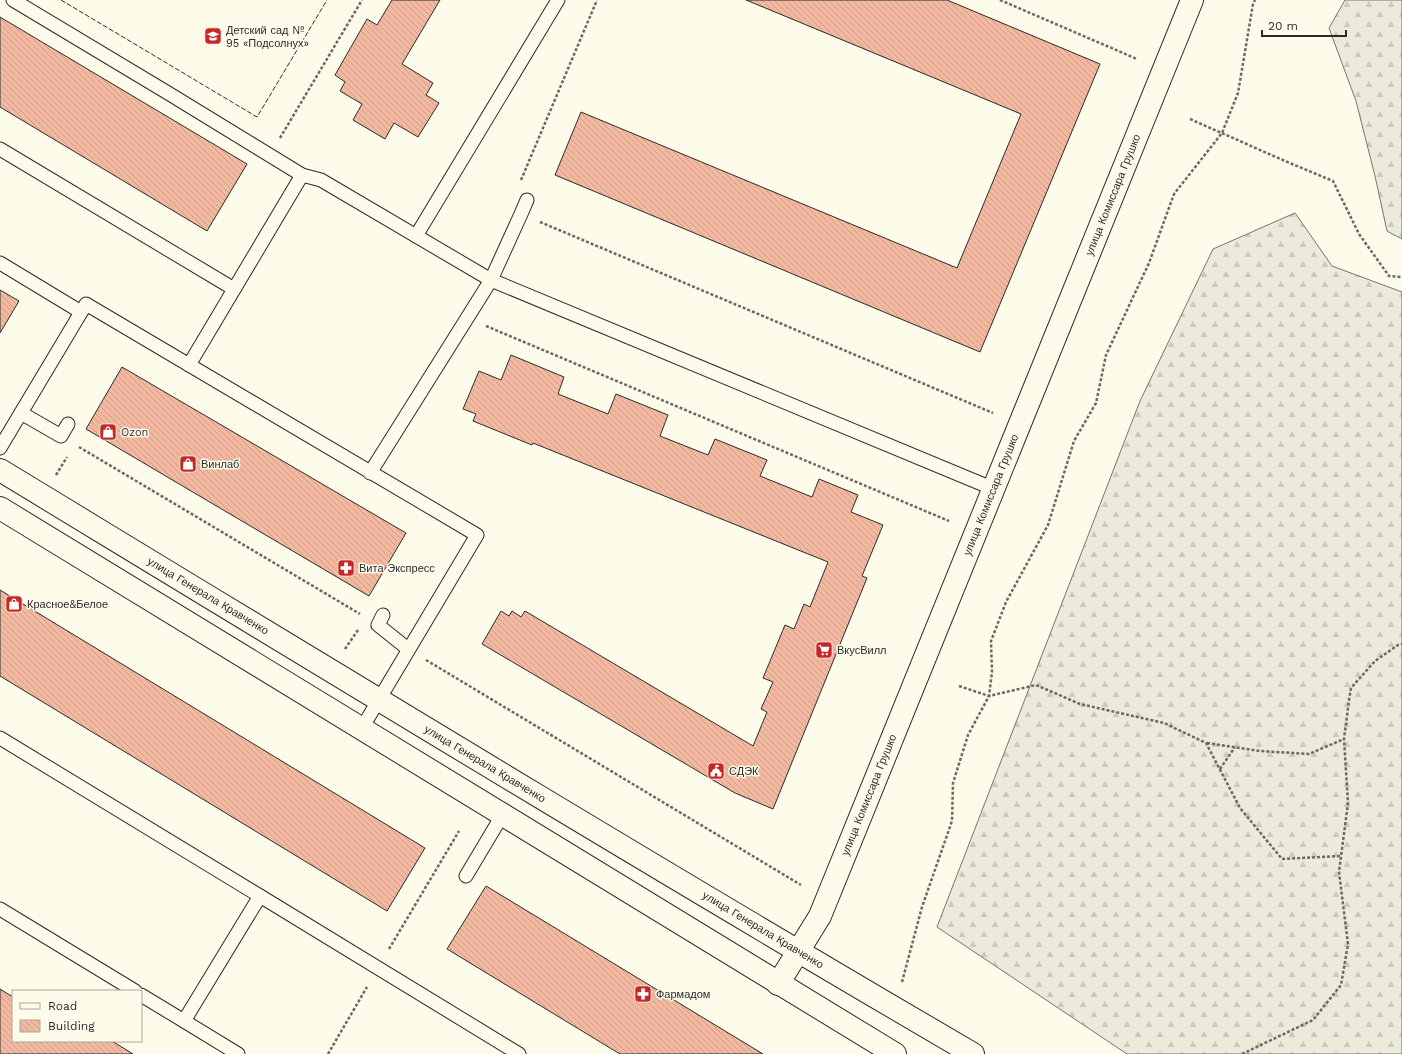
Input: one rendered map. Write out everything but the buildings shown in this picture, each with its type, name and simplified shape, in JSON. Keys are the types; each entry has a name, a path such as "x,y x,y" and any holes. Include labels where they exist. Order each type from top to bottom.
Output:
{"street":[{"name":"улица Комиссара Грушко","path":"778,984 820,916 1192,0"},
{"name":"улица Генерала Кравченко","path":"0,470 379,700 973,1054"},
{"path":"0,508 895,1054"}],"lane":[{"path":"13,0 302,175 321,180 491,280 994,489"},
{"path":"416,236 558,0"},
{"path":"0,150 234,289"},
{"path":"189,365 302,175"},
{"path":"370,472 491,280 526,200"},
{"path":"0,263 81,312"},
{"path":"0,448 86,304 476,535 362,728"},
{"path":"21,412 61,436 68,424"},
{"path":"380,620 408,649"},
{"path":"0,738 519,1054"},
{"path":"466,876 503,814"},
{"path":"184,1021 260,896"},
{"path":"0,909 133,990"},
{"path":"142,996 238,1054"}],"path":[{"path":"270,156 362,0"},
{"path":"521,180 597,0"},
{"path":"1000,0 1137,59"},
{"path":"901,984 922,907 952,821 953,783 968,735 989,696 992,672 991,641 1006,602 1048,525 1074,441 1096,403 1106,355 1149,263 1174,194 1222,132 1238,93 1253,4 1255,0"},
{"path":"1190,119 1333,181 1359,234 1388,276 1402,277"},
{"path":"521,214 993,413"},
{"path":"467,318 949,521"},
{"path":"61,436 366,618 380,620"},
{"path":"55,477 74,444"},
{"path":"343,652 366,618"},
{"path":"1242,1054 1312,1020 1341,985 1348,944 1339,872 1348,803 1344,739 1351,688 1375,661 1398,645 1402,644"},
{"path":"408,649 801,885"},
{"path":"958,686 989,696 1036,685 1080,704 1164,723 1206,743 1260,751 1309,754 1344,739"},
{"path":"1206,743 1240,808 1282,859 1341,856"},
{"path":"1220,769 1235,747"},
{"path":"387,953 459,831"},
{"path":"328,1054 367,986"}],"green space":[{"path":"1345,0 1402,0 1402,239 1387,231 1356,101 1329,28"},
{"path":"1295,213 1332,266 1402,292 1402,1054 1127,1054 937,927 1140,401 1213,249"}],"fence":[{"path":"61,0 257,117 327,0"}],"place":[{"name":"Детский сад № 95 «Подсолнух»","path":"213,36"},
{"name":"Ozon","path":"108,432"},
{"name":"Винлаб","path":"188,464"},
{"name":"Вита Экспресс","path":"346,568"},
{"name":"Красное&Белое","path":"14,604"},
{"name":"ВкусВилл","path":"824,650"},
{"name":"СДЭК","path":"716,771"},
{"name":"Фармадом","path":"643,994"}]}
